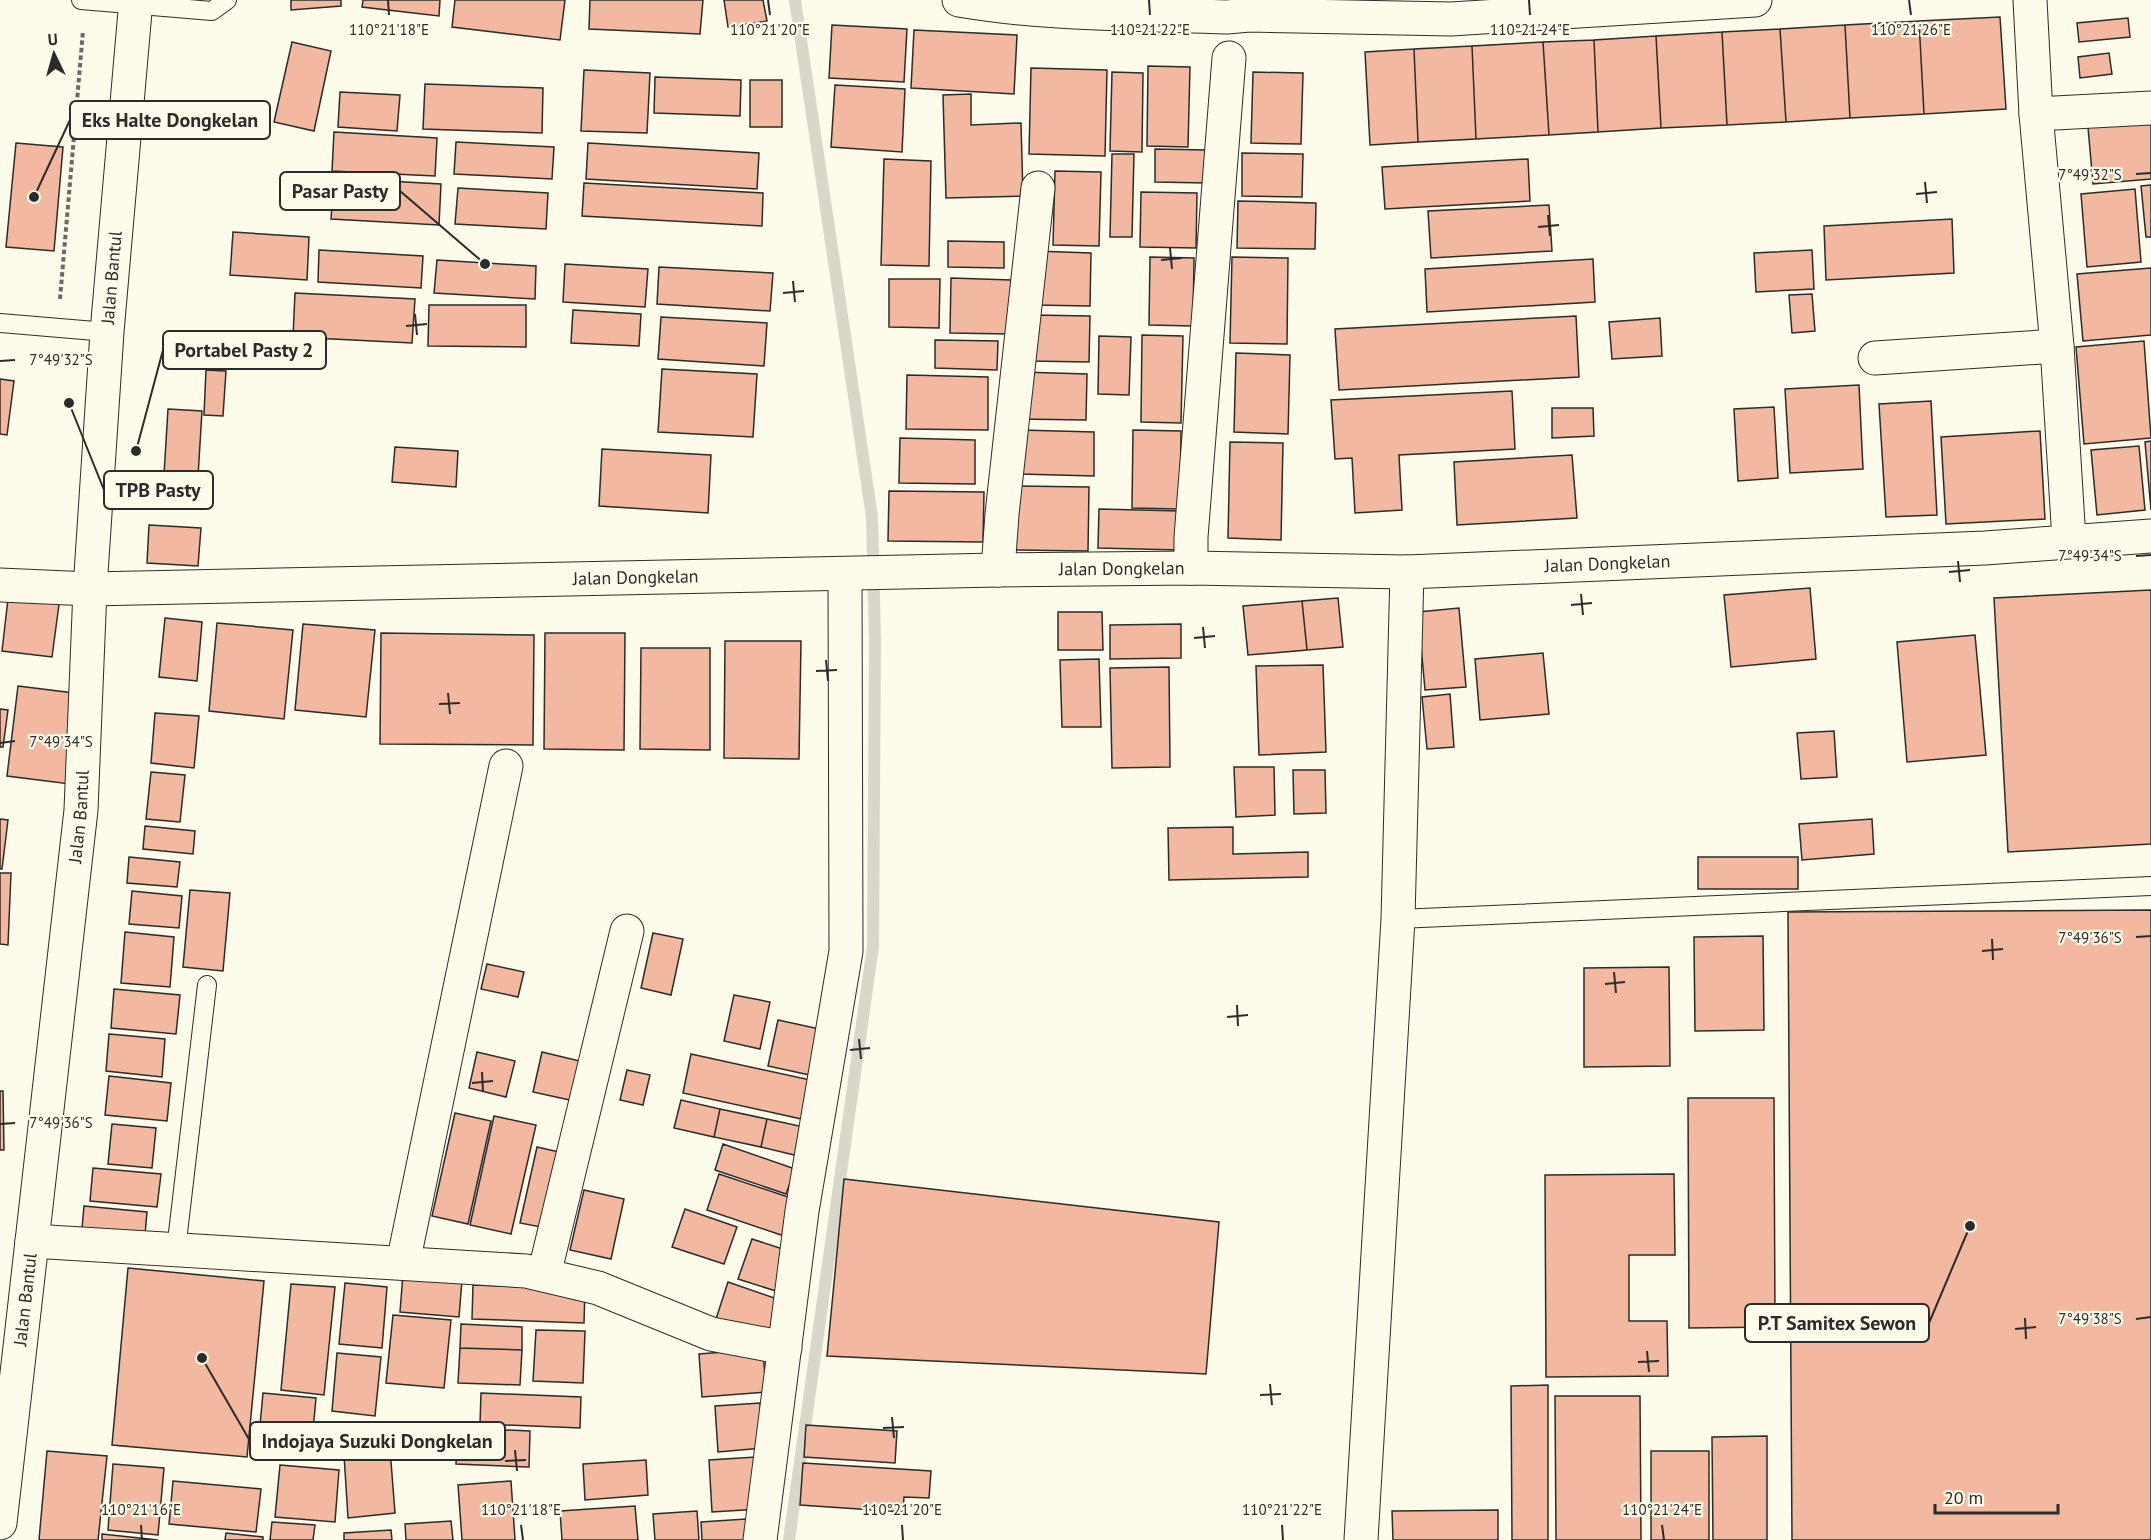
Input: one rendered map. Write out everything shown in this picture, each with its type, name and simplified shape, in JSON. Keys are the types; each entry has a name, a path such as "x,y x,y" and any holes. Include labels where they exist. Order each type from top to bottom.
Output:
{"street":[{"path":"959,0 990,5 1071,11 1228,8 1451,19 1755,0"},
{"path":"2030,0 2036,114 2057,346 2069,540"},
{"name":"Jalan Bantul","path":"0,1523 5,1421 32,1241 81,810 90,589 107,332 135,3"},
{"path":"1191,568 1191,537 1229,58"},
{"path":"2036,114 2151,108"},
{"path":"999,570 1002,514 1038,188"},
{"path":"1875,358 2057,346"},
{"name":"Jalan Dongkelan","path":"0,585 90,589 1191,568 1407,572 1984,548 2069,540 2151,536"},
{"path":"1361,1540 1398,919 1407,572"},
{"path":"760,1540 802,1212 846,951 845,574"},
{"path":"403,1263 506,766"},
{"path":"544,1275 627,931"},
{"path":"32,1241 526,1271 598,1288 711,1334 785,1348"}],"lane":[{"path":"81,0 212,11 227,0"},
{"path":"0,323 107,332"},
{"path":"1398,919 2151,886"},
{"path":"176,1250 207,985"}],"path":[{"path":"58,328 86,1"}],"building":[{"path":"291,0 341,0 341,6 291,10"},
{"path":"363,0 440,0 439,16 362,7"},
{"path":"455,0 565,0 560,40 452,27"},
{"path":"590,0 703,0 700,34 589,29"},
{"path":"724,0 763,0 767,21 728,27"},
{"path":"2000,17 2006,109 1924,114 1919,21"},
{"path":"2128,18 2130,37 2079,42 2077,23"},
{"path":"1919,21 1924,114 1850,118 1845,25"},
{"path":"832,25 907,29 904,82 829,78"},
{"path":"1845,25 1850,118 1786,122 1780,29"},
{"path":"1780,29 1786,122 1727,125 1722,32"},
{"path":"914,30 1017,35 1014,94 911,88"},
{"path":"1722,32 1727,125 1661,128 1656,36"},
{"path":"1656,36 1661,128 1598,132 1594,40"},
{"path":"1594,40 1598,132 1549,135 1543,42"},
{"path":"292,42 331,51 314,131 274,122"},
{"path":"1543,42 1549,135 1476,139 1472,46"},
{"path":"1472,46 1476,139 1418,142 1414,49"},
{"path":"1414,49 1418,142 1370,145 1365,52"},
{"path":"2109,53 2112,74 2080,78 2078,57"},
{"path":"1148,66 1190,67 1188,147 1147,146"},
{"path":"1031,68 1107,70 1105,156 1029,154"},
{"path":"584,70 650,73 647,133 581,131"},
{"path":"1112,72 1143,73 1142,152 1110,151"},
{"path":"1253,72 1303,73 1301,144 1251,143"},
{"path":"655,77 741,80 740,116 654,113"},
{"path":"750,80 782,80 782,127 750,127"},
{"path":"425,84 543,88 542,133 423,129"},
{"path":"835,85 905,89 902,152 831,147"},
{"path":"340,92 400,95 397,131 338,127"},
{"path":"971,94 971,125 1021,123 1023,196 946,198 943,95"},
{"path":"2151,110 2151,179 2093,184 2087,116"},
{"path":"334,132 437,138 435,176 332,171"},
{"path":"456,142 554,147 552,179 454,174"},
{"path":"16,143 63,147 54,251 6,247"},
{"path":"588,143 759,153 757,189 586,179"},
{"path":"1155,149 1207,150 1206,183 1155,182"},
{"path":"1242,153 1303,154 1302,197 1242,196"},
{"path":"1112,154 1134,154 1132,237 1110,237"},
{"path":"884,159 931,161 929,266 881,265"},
{"path":"1528,159 1530,201 1385,209 1382,167"},
{"path":"1055,171 1101,172 1099,246 1053,245"},
{"path":"334,178 441,184 439,225 331,219"},
{"path":"584,183 763,193 762,226 582,216"},
{"path":"2151,185 2151,237 2146,237 2141,186"},
{"path":"458,188 548,193 546,229 455,224"},
{"path":"2135,189 2141,262 2087,267 2081,194"},
{"path":"1141,192 1197,193 1196,248 1140,247"},
{"path":"1238,201 1316,203 1315,249 1237,248"},
{"path":"1549,205 1552,251 1431,258 1428,211"},
{"path":"1952,219 1954,273 1826,280 1824,226"},
{"path":"233,232 309,237 307,280 230,275"},
{"path":"948,241 1004,242 1004,268 948,267"},
{"path":"319,250 423,256 421,288 318,282"},
{"path":"1812,250 1814,289 1756,292 1754,253"},
{"path":"1035,251 1091,253 1090,306 1034,305"},
{"path":"1150,257 1194,258 1193,326 1149,325"},
{"path":"1232,257 1288,258 1287,344 1230,343"},
{"path":"1593,259 1595,302 1427,312 1425,269"},
{"path":"437,260 536,266 535,299 434,293"},
{"path":"565,264 648,269 645,307 563,302"},
{"path":"659,267 773,273 770,311 657,304"},
{"path":"2151,268 2151,335 2083,341 2077,274"},
{"path":"951,278 1011,280 1010,334 950,333"},
{"path":"889,279 940,279 939,328 889,327"},
{"path":"295,293 415,299 412,343 293,337"},
{"path":"1812,294 1815,331 1792,333 1789,295"},
{"path":"429,305 526,305 526,347 428,346"},
{"path":"573,310 641,314 639,346 571,343"},
{"path":"1032,315 1090,316 1089,362 1030,361"},
{"path":"1576,316 1579,377 1339,390 1335,329"},
{"path":"661,317 767,323 764,366 658,359"},
{"path":"1660,318 1662,356 1612,359 1609,322"},
{"path":"1142,335 1183,336 1181,423 1141,422"},
{"path":"1099,336 1131,337 1129,395 1098,394"},
{"path":"935,340 998,341 997,370 935,368"},
{"path":"2144,341 2151,438 2084,444 2076,347"},
{"path":"1236,353 1290,355 1288,434 1234,432"},
{"path":"662,369 757,374 753,437 658,432"},
{"path":"206,370 226,371 223,416 204,415"},
{"path":"1020,372 1087,374 1086,420 1019,419"},
{"path":"907,375 988,377 988,430 906,429"},
{"path":"0,379 14,381 7,435 0,434"},
{"path":"1859,385 1863,469 1790,473 1785,389"},
{"path":"1512,391 1515,449 1399,455 1402,510 1355,513 1352,458 1335,459 1331,400"},
{"path":"1931,401 1937,515 1886,517 1879,404"},
{"path":"1774,407 1778,478 1738,481 1734,409"},
{"path":"1552,408 1593,408 1594,436 1552,438"},
{"path":"168,409 202,411 196,509 162,507"},
{"path":"1020,430 1094,432 1094,476 1020,474"},
{"path":"1133,430 1181,431 1180,509 1132,508"},
{"path":"2040,431 2045,519 1946,524 1941,437"},
{"path":"900,438 975,440 975,484 899,483"},
{"path":"2151,441 2151,510 2145,442"},
{"path":"1230,442 1283,443 1281,540 1228,538"},
{"path":"2139,446 2145,510 2097,515 2091,450"},
{"path":"395,447 458,451 456,487 392,482"},
{"path":"602,449 711,455 708,513 599,506"},
{"path":"1572,455 1577,518 1457,525 1454,462"},
{"path":"1012,486 1089,487 1088,551 1011,550"},
{"path":"889,491 984,492 983,542 888,541"},
{"path":"1099,509 1180,511 1179,550 1098,548"},
{"path":"149,525 201,528 198,566 147,563"},
{"path":"1810,588 1816,659 1731,667 1724,595"},
{"path":"9,590 60,597 52,657 2,651"},
{"path":"2151,590 2151,844 2008,852 1994,598"},
{"path":"1338,598 1343,647 1307,650 1302,601"},
{"path":"1302,601 1307,650 1248,655 1243,606"},
{"path":"1459,608 1466,687 1425,690 1418,612"},
{"path":"1058,612 1102,612 1103,650 1058,650"},
{"path":"165,618 202,622 197,681 159,677"},
{"path":"217,623 293,630 284,719 209,711"},
{"path":"303,624 375,630 366,717 295,710"},
{"path":"1181,624 1181,658 1110,659 1110,625"},
{"path":"381,633 534,635 533,745 380,744"},
{"path":"545,633 625,633 624,750 544,749"},
{"path":"1975,635 1986,755 1907,762 1897,642"},
{"path":"725,641 801,641 799,759 724,758"},
{"path":"641,648 710,648 710,750 640,749"},
{"path":"1543,653 1549,714 1480,720 1475,659"},
{"path":"1099,659 1101,727 1062,727 1060,660"},
{"path":"1323,665 1326,752 1259,755 1256,666"},
{"path":"1169,667 1170,767 1112,768 1110,668"},
{"path":"18,686 82,694 70,784 7,776"},
{"path":"1450,694 1454,747 1427,749 1422,697"},
{"path":"0,709 8,710 3,747 0,747"},
{"path":"155,713 199,716 194,768 151,763"},
{"path":"1834,731 1837,777 1801,779 1797,733"},
{"path":"1234,767 1274,767 1275,815 1236,817"},
{"path":"1293,770 1325,770 1326,813 1294,814"},
{"path":"151,772 185,775 180,822 146,819"},
{"path":"0,819 8,820 2,869 0,869"},
{"path":"1872,819 1874,854 1802,860 1799,824"},
{"path":"145,826 195,831 193,854 143,849"},
{"path":"1233,827 1233,854 1308,852 1308,877 1169,880 1168,828"},
{"path":"129,857 180,862 177,887 127,883"},
{"path":"1698,857 1798,857 1798,889 1698,889"},
{"path":"0,873 11,873 8,945 0,944"},
{"path":"190,890 230,893 223,971 183,967"},
{"path":"132,891 182,896 179,928 129,924"},
{"path":"2151,910 2151,1540 1792,1540 1788,912"},
{"path":"125,932 174,937 170,987 121,983"},
{"path":"653,933 683,939 671,995 641,988"},
{"path":"1763,936 1764,1030 1695,1031 1694,937"},
{"path":"487,964 524,972 518,997 481,989"},
{"path":"1669,967 1670,1066 1584,1067 1584,968"},
{"path":"114,989 180,995 176,1034 111,1028"},
{"path":"734,995 770,1002 760,1049 724,1041"},
{"path":"778,1020 829,1031 819,1077 768,1066"},
{"path":"109,1034 165,1039 162,1077 106,1071"},
{"path":"477,1052 515,1061 506,1097 469,1088"},
{"path":"542,1052 588,1063 579,1102 533,1092"},
{"path":"691,1054 815,1081 806,1120 683,1093"},
{"path":"627,1070 650,1075 643,1105 620,1100"},
{"path":"109,1076 171,1083 167,1121 105,1115"},
{"path":"0,1091 3,1091 4,1150 0,1150"},
{"path":"1688,1098 1774,1098 1775,1327 1689,1328"},
{"path":"681,1100 720,1109 714,1137 674,1128"},
{"path":"720,1109 767,1119 761,1147 714,1137"},
{"path":"455,1113 491,1121 468,1224 432,1216"},
{"path":"494,1116 536,1125 511,1234 470,1225"},
{"path":"767,1119 813,1129 807,1158 761,1147"},
{"path":"112,1124 156,1128 152,1168 108,1164"},
{"path":"723,1144 795,1169 786,1194 715,1170"},
{"path":"537,1147 568,1154 551,1229 520,1223"},
{"path":"93,1168 161,1174 157,1207 90,1201"},
{"path":"719,1174 797,1200 784,1236 707,1210"},
{"path":"1674,1174 1675,1255 1629,1255 1629,1321 1667,1321 1668,1376 1546,1377 1545,1175"},
{"path":"844,1179 1219,1222 1206,1374 827,1356"},
{"path":"584,1190 624,1199 611,1259 570,1250"},
{"path":"84,1206 147,1212 144,1246 81,1240"},
{"path":"685,1209 737,1227 724,1264 672,1247"},
{"path":"752,1239 792,1252 779,1292 738,1279"},
{"path":"128,1268 264,1281 247,1457 112,1445"},
{"path":"403,1274 462,1280 459,1317 400,1312"},
{"path":"728,1282 780,1300 767,1337 716,1319"},
{"path":"345,1283 387,1287 382,1348 339,1344"},
{"path":"291,1284 335,1287 324,1395 281,1390"},
{"path":"473,1285 585,1289 584,1323 472,1319"},
{"path":"393,1315 451,1320 444,1388 386,1383"},
{"path":"461,1324 522,1327 522,1350 460,1348"},
{"path":"536,1330 585,1331 583,1383 533,1381"},
{"path":"460,1348 522,1350 520,1385 458,1383"},
{"path":"763,1349 766,1392 702,1397 699,1354"},
{"path":"337,1353 381,1357 375,1416 332,1411"},
{"path":"1548,1385 1548,1540 1512,1540 1511,1386"},
{"path":"263,1393 316,1398 311,1452 258,1446"},
{"path":"481,1393 581,1397 580,1428 480,1424"},
{"path":"1555,1396 1640,1396 1641,1540 1556,1540"},
{"path":"760,1403 763,1448 718,1452 715,1406"},
{"path":"806,1425 897,1431 895,1463 804,1457"},
{"path":"457,1428 530,1431 529,1467 456,1464"},
{"path":"389,1436 395,1513 348,1518 343,1439"},
{"path":"1767,1436 1767,1540 1713,1540 1712,1437"},
{"path":"47,1451 107,1456 98,1540 39,1540"},
{"path":"1651,1451 1709,1451 1709,1540 1651,1540"},
{"path":"756,1457 760,1509 712,1512 709,1460"},
{"path":"646,1460 648,1495 585,1500 583,1464"},
{"path":"803,1463 931,1471 929,1498 904,1497 903,1512 800,1505"},
{"path":"113,1464 164,1468 158,1535 108,1530"},
{"path":"280,1465 339,1470 335,1522 275,1517"},
{"path":"173,1481 261,1489 256,1532 169,1524"},
{"path":"511,1481 515,1540 462,1540 458,1485"},
{"path":"635,1506 638,1540 562,1540 560,1511"},
{"path":"1498,1510 1498,1540 1393,1540 1392,1511"},
{"path":"697,1511 699,1540 655,1540 653,1514"},
{"path":"746,1519 747,1540 702,1540 701,1522"},
{"path":"451,1521 453,1540 406,1540 405,1524"},
{"path":"272,1522 315,1525 313,1540 270,1540"},
{"path":"391,1530 392,1540 344,1540 344,1533"},
{"path":"226,1533 263,1537 263,1540 225,1540"},
{"path":"102,1534 158,1540 102,1540"}],"waterway":[{"path":"789,1540 873,946 875,641 872,517 795,0"}],"place":[{"name":"Eks Halte Dongkelan","path":"34,197"},
{"name":"Pasar Pasty","path":"485,264"},
{"name":"TPB Pasty","path":"69,403"},
{"name":"Portabel Pasty 2","path":"136,451"},
{"name":"P.T Samitex Sewon","path":"1970,1226"},
{"name":"Indojaya Suzuki Dongkelan","path":"202,1358"}]}
